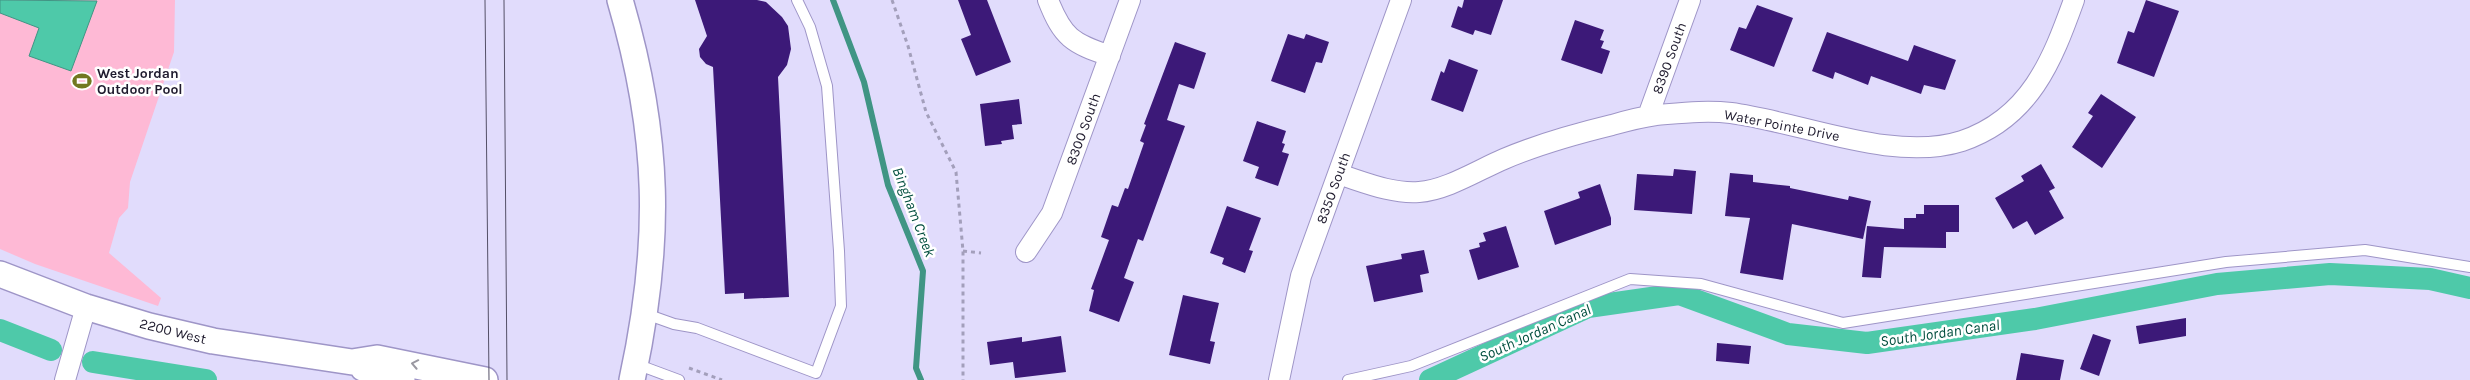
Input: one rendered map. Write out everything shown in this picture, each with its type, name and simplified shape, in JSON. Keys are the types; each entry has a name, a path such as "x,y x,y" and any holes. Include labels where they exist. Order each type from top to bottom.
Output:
{"street":[{"path":"620,0 637,61 651,153 654,216 646,314 634,372"},
{"path":"1048,0 1055,19 1067,36 1084,47 1110,56"},
{"name":"8300 South","path":"1026,252 1052,213 1130,0"},
{"name":"8350 South","path":"1279,380 1301,276 1401,0"},
{"name":"8390 South","path":"1648,116 1690,0"},
{"name":"Water Pointe Drive","path":"1338,174 1396,192 1421,192 1448,184 1528,148 1562,137 1648,116 1701,112 1732,113 1899,147 1930,147 1961,141 1988,129 2015,109 2036,85 2054,54 2074,0"},
{"name":"2200 West","path":"0,274 86,307 150,326 213,341 352,362 377,358 485,380"},
{"path":"65,380 86,307"},
{"name":"2200 West","path":"352,362 375,374 402,380"}],"lane":[{"path":"646,314 674,324 697,328 816,373 841,306 839,251 827,86 810,27 797,0"},
{"path":"1348,380 1411,366 1630,279 1701,284 1844,323 2226,262 2365,250 2470,267"},
{"path":"634,372 679,380"}],"path":[{"path":"892,0 908,46 926,112 956,172 963,251 963,380"},
{"path":"963,251 981,253"},
{"path":"685,366 722,380"}],"shaded area":[{"path":"0,0 175,0 174,52 130,182 128,208 119,218 109,253 161,298 158,306 35,264 0,249"},
{"path":"0,0 97,1 71,71 29,56 39,28 0,13"}],"building":[{"path":"695,0 757,0 766,2 782,17 788,26 791,49 787,65 778,77 789,297 744,299 744,293 725,294 713,67 706,64 700,57 699,49 707,36"},
{"path":"958,0 987,0 1011,62 976,76 961,39 971,35"},
{"path":"1464,0 1503,0 1491,35 1475,30 1473,35 1451,27 1458,6 1462,8"},
{"path":"2146,0 2179,11 2154,77 2117,63 2128,31 2134,33"},
{"path":"1757,5 1793,18 1774,67 1730,50 1739,27 1746,29"},
{"path":"1575,20 1604,30 1600,40 1604,41 1601,48 1610,51 1602,74 1561,60"},
{"path":"1827,32 1908,61 1914,45 1956,60 1945,90 1924,85 1921,94 1871,76 1868,85 1835,72 1833,79 1812,71"},
{"path":"1288,34 1304,39 1306,34 1329,42 1322,63 1316,62 1305,93 1271,81"},
{"path":"1175,42 1206,53 1194,89 1179,84 1167,120 1185,126 1143,241 1138,239 1124,278 1134,282 1119,322 1089,311 1094,290 1091,289 1109,240 1101,237 1112,205 1118,207 1125,188 1128,189 1144,143 1140,141 1146,125 1144,124"},
{"path":"1449,59 1478,70 1463,112 1431,100 1441,71 1444,73"},
{"path":"2101,94 2136,117 2102,168 2072,147 2093,116 2088,113"},
{"path":"1019,99 1022,124 1012,125 1014,139 1001,141 1002,144 985,146 980,104"},
{"path":"1257,121 1286,131 1282,143 1285,144 1282,152 1289,154 1278,186 1255,178 1259,167 1243,161"},
{"path":"2041,164 2055,188 2049,191 2064,218 2035,235 2027,221 2013,229 1995,198 2024,181 2021,176"},
{"path":"1674,169 1696,171 1692,214 1634,210 1637,174 1673,176"},
{"path":"1730,173 1753,175 1753,182 1790,186 1790,188 1848,200 1849,196 1871,201 1863,239 1792,224 1783,280 1740,273 1750,218 1725,216"},
{"path":"1600,184 1611,218 1611,225 1555,245 1544,211 1580,198 1578,192"},
{"path":"1924,205 1959,205 1959,232 1946,232 1946,248 1884,247 1881,278 1862,277 1867,226 1904,229 1904,218 1916,218 1916,214 1924,214"},
{"path":"1227,206 1261,218 1249,250 1253,251 1245,273 1222,264 1224,258 1210,253"},
{"path":"1506,226 1519,267 1478,280 1469,250 1480,247 1479,243 1486,241 1483,233"},
{"path":"1424,250 1429,273 1420,275 1423,292 1374,302 1366,266 1402,259 1401,254"},
{"path":"1183,295 1219,303 1210,341 1215,342 1210,364 1169,355"},
{"path":"2186,318 2186,336 2139,344 2136,326"},
{"path":"2093,334 2111,340 2099,376 2080,369"},
{"path":"1061,336 1066,372 1015,378 1013,362 990,365 987,342 1022,337 1022,342"},
{"path":"1717,343 1751,346 1749,364 1716,361"},
{"path":"2021,353 2064,360 2060,380 2016,380"}],"waterway":[{"name":"Bingham Creek","path":"833,0 864,82 888,185 923,271 916,368 921,380"},
{"name":"South Jordan Canal","path":"1430,380 1588,307 1679,294 1788,334 1867,343 2035,319 2217,284 2330,274 2430,279 2470,288"},
{"name":"South Jordan Canal","path":"0,330 51,350"},
{"name":"South Jordan Canal","path":"93,362 206,380"}],"tram line":[{"path":"485,0 489,380"},
{"path":"504,0 507,380"}],"place":[{"name":"West Jordan Outdoor Pool","path":"82,81"}]}
